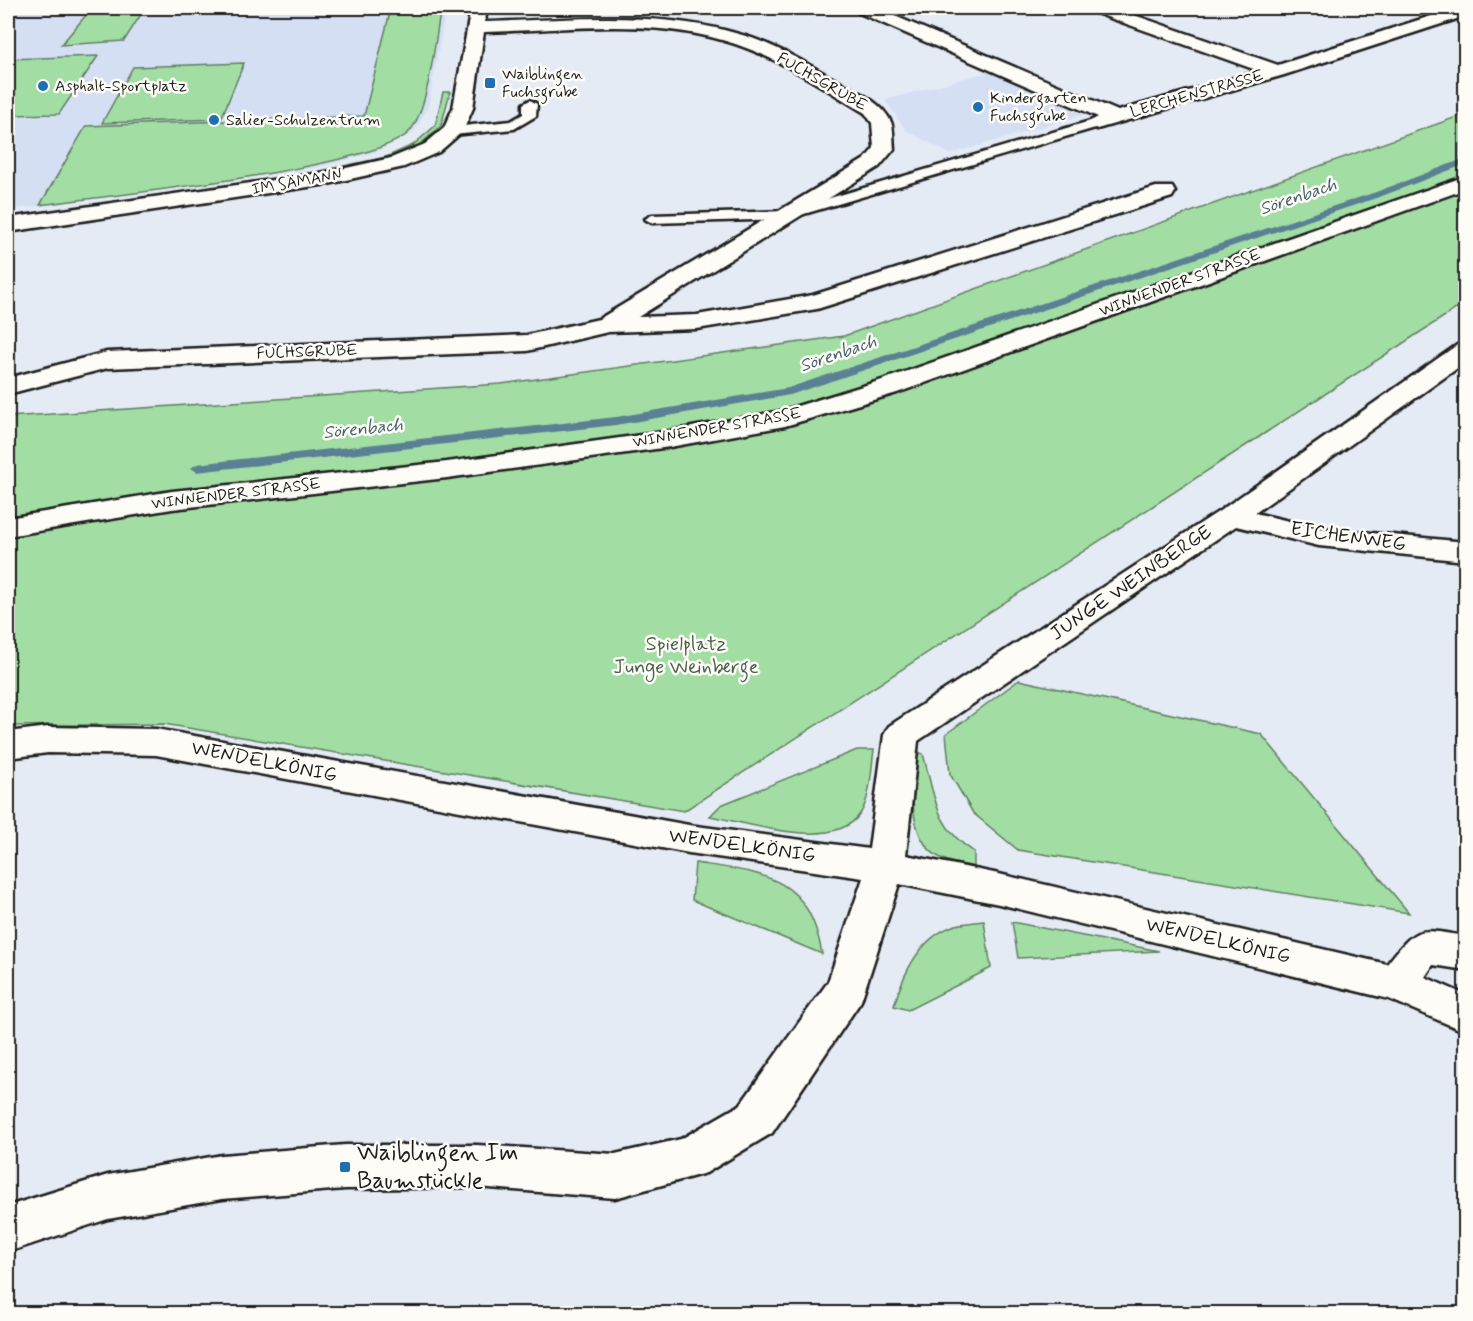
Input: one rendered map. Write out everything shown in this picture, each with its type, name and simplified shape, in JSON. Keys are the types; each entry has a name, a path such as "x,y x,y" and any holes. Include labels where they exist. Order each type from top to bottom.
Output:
{"street":[{"path":"453,131 463,108 479,8"},
{"name":"LERCHENSTRASSE","path":"863,8 1106,120 1278,71 1462,12"},
{"name":"LERCHENSTRASSE","path":"1099,8 1278,71"},
{"name":"FUCHSGRUBE","path":"477,27 659,26 709,31 758,46 872,109 882,123 884,149 873,163 607,325"},
{"name":"IM SÄMANN","path":"8,225 328,178 397,163 432,148 453,131"},
{"name":"WINNENDER STRASSE","path":"8,527 172,500 447,470 670,438 785,418 888,387 1466,182"},
{"name":"FUCHSGRUBE","path":"8,386 107,360 527,343 607,325 698,322 817,302 1164,192"},
{"name":"JUNGE WEINBERGE","path":"8,1229 108,1197 222,1177 345,1167 477,1166 615,1176 690,1158 756,1119 846,989 886,866 901,735 1231,516 1466,350"},
{"name":"EICHENWEG","path":"1231,516 1318,537 1466,552"},
{"name":"WENDELKÖNIG","path":"8,745 48,740 156,742 689,839 886,866 999,889 1396,983 1466,1014"},
{"path":"1396,983 1424,947 1466,953"}],"lane":[{"path":"453,131 514,125 529,116 530,104"},
{"path":"762,230 652,226 790,213 1106,120"}],"shaded area":[{"name":"Salier-Schulzentrum","path":"8,8 446,8 428,108 414,132 376,152 315,168 8,210"},
{"name":"Kindergarten Fuchsgrube","path":"991,71 1083,115 950,154 906,130 885,100"}],"green space":[{"path":"92,8 145,8 124,41 61,45"},
{"path":"391,8 441,8 427,90 417,120 410,131 387,145 295,169 176,188 40,205 86,126 364,116"},
{"name":"Asphalt-Sportplatz","path":"98,56 59,114 8,115 8,59"},
{"path":"244,63 221,119 102,123 133,67"},
{"path":"443,92 450,92 441,126 417,147 389,159 312,176 8,221 8,217 311,173 386,157 413,145 435,126"},
{"name":"Spielplatz Junge Weinberge","path":"1465,114 1465,303 684,811 164,724 8,726 8,417 501,384 844,336"},
{"path":"1019,680 1261,734 1409,913 1018,850 973,813 950,774 946,734"},
{"path":"912,749 923,754 943,821 961,842 974,852 974,867 943,859 931,851 922,840 917,826 912,795"},
{"path":"857,750 874,750 864,807 848,825 831,831 789,832 710,816 721,805"},
{"path":"695,863 762,875 794,893 806,908 816,928 822,954 692,900"},
{"path":"984,921 991,968 908,1010 894,1006 908,969 932,938 956,925"},
{"path":"1012,922 1159,951 1018,958"}],"waterway":[{"name":"Sörenbach","path":"197,468 616,421 790,391 1379,194 1466,161"}],"place":[{"name":"Waiblingen Fuchsgrube","path":"490,83"},
{"name":"Asphalt-Sportplatz","path":"43,86"},
{"name":"Kindergarten Fuchsgrube","path":"978,107"},
{"name":"Salier-Schulzentrum","path":"214,120"},
{"name":"Waiblingen Im Baumstückle","path":"345,1167"}]}
